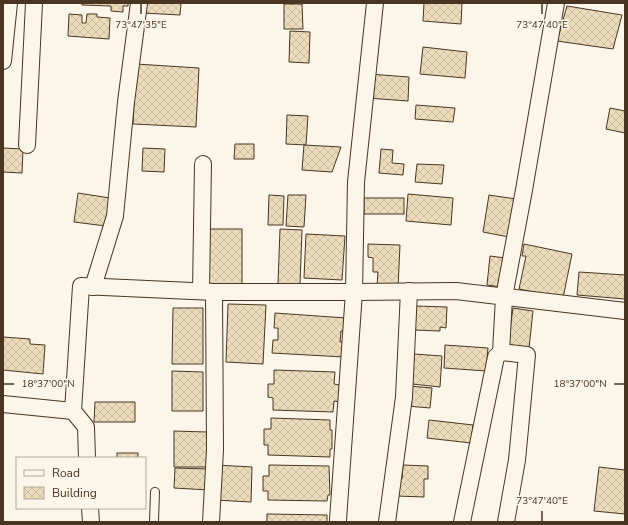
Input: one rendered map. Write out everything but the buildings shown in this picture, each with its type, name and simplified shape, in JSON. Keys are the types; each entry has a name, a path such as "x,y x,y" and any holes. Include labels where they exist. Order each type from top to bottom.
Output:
{"street":[{"path":"3,61 9,3"},
{"path":"27,145 34,3"},
{"path":"93,287 115,216 126,102 139,3"},
{"path":"338,520 354,292 356,182 375,3"},
{"path":"462,522 496,357 501,352 504,297 556,3"},
{"path":"203,164 216,450 211,522"},
{"path":"87,457 86,427 73,411 81,286 208,292 456,291 625,311"},
{"path":"387,522 404,397 409,292"},
{"path":"501,352 526,355 517,460 506,522"},
{"path":"3,404 73,411"},
{"path":"90,509 91,522"}],"lane":[{"path":"154,522 155,492"}]}
